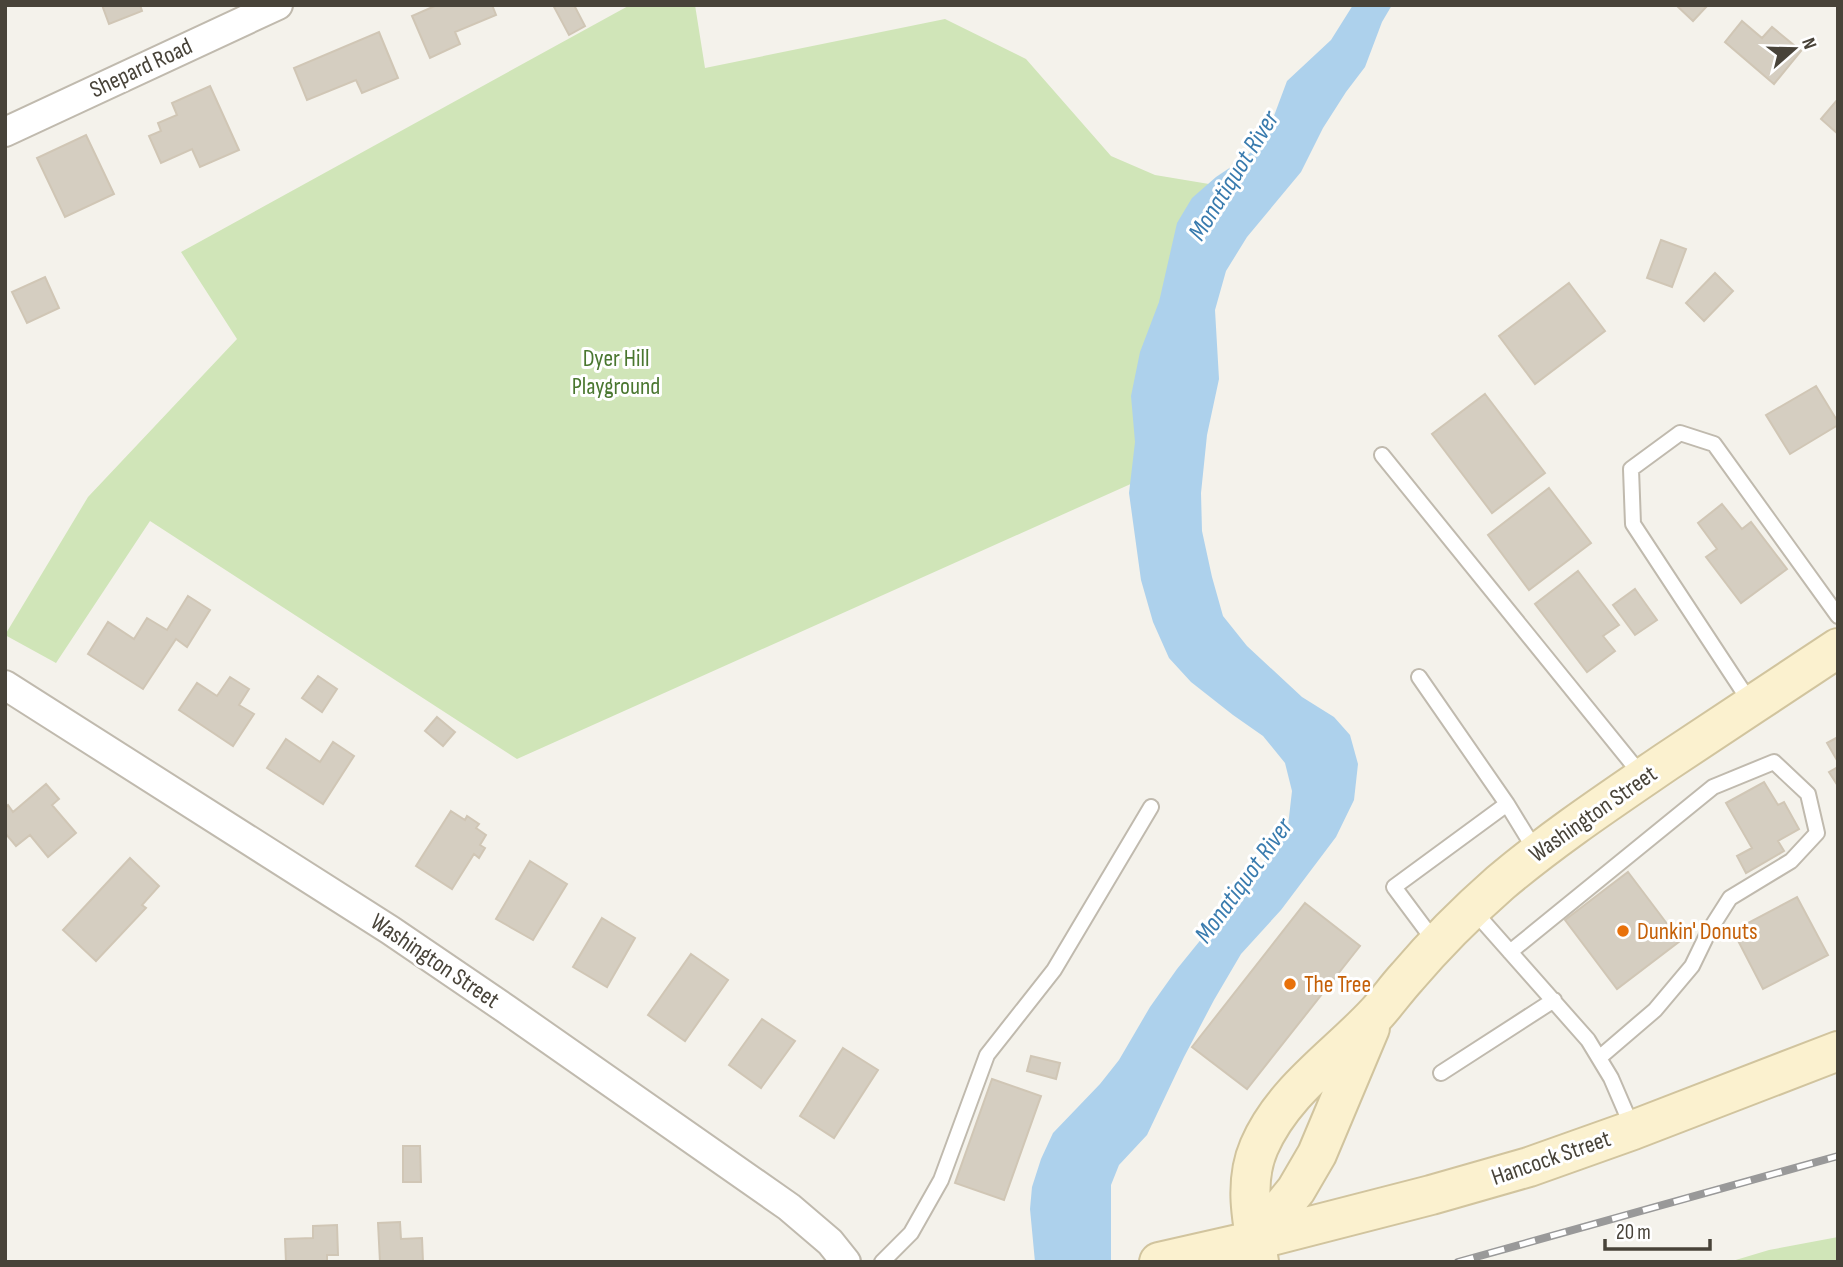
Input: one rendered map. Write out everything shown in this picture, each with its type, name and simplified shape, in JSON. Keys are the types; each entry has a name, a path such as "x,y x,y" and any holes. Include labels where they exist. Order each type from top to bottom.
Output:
{"main road":[{"name":"Washington Street","path":"1258,1251 1250,1192 1258,1149 1269,1126 1286,1103 1376,1014 1437,944 1498,885 1597,809 1838,648"},
{"name":"Washington Street","path":"1258,1251 1317,1154 1376,1014"},
{"name":"Hancock Street","path":"1258,1251 1529,1167 1838,1051"},
{"path":"1160,1262 1258,1251"}],"street":[{"name":"Shepard Road","path":"5,132 278,5"},
{"name":"Washington Street","path":"5,685 390,930 506,1009 789,1207 830,1242 846,1262"}],"lane":[{"path":"1752,705 1633,524 1631,469 1680,433 1714,444 1838,616"},
{"path":"1381,455 1644,778"},
{"path":"1419,677 1538,853"},
{"path":"1510,952 1713,787 1774,762 1808,794 1817,833 1791,862 1730,898 1709,931 1692,966 1655,1010 1599,1058"},
{"path":"1437,944 1394,887 1507,804"},
{"path":"882,1262 911,1233 941,1180 988,1055 1054,970 1151,807"},
{"path":"1472,909 1581,1031 1617,1090 1633,1130"},
{"path":"1441,1073 1554,1000"}],"green space":[{"name":"Dyer Hill Playground","path":"630,5 695,5 705,68 945,19 1026,59 1111,156 1155,175 1233,188 1153,474 517,759 150,521 56,663 5,635 88,497 237,339 181,252"},
{"path":"1838,1237 1838,1262 1729,1262 1769,1250"}],"water":[{"name":"Monatiquot River","path":"1353,5 1392,5 1382,22 1365,67 1323,128 1301,172 1247,237 1226,271 1215,310 1219,379 1207,435 1201,493 1202,531 1223,616 1247,646 1302,697 1334,717 1350,735 1358,764 1354,800 1336,837 1281,910 1241,954 1184,1057 1147,1135 1119,1165 1111,1185 1111,1262 1035,1262 1030,1209 1032,1187 1053,1133 1119,1060 1150,1007 1177,969 1267,858 1288,826 1292,791 1285,763 1263,736 1191,682 1169,658 1153,622 1141,580 1129,493 1135,442 1131,396 1140,352 1159,302 1177,223 1192,198 1265,140 1287,81 1331,40"}],"building":[{"path":"102,5 140,5 142,11 109,24"},
{"path":"437,5 492,5 496,15 455,32 460,44 430,58 412,16"},
{"path":"553,5 574,5 585,26 569,35"},
{"path":"1676,5 1708,5 1693,21"},
{"path":"1742,21 1762,38 1772,27 1801,51 1774,84 1725,42"},
{"path":"379,32 398,78 362,93 356,80 307,100 294,68"},
{"path":"210,86 239,150 200,167 192,149 161,163 149,136 161,131 158,123 177,115 172,103"},
{"path":"1838,99 1838,134 1821,119"},
{"path":"86,135 114,194 65,217 37,158"},
{"path":"1661,240 1686,249 1672,287 1647,278"},
{"path":"1715,273 1733,291 1704,321 1686,303"},
{"path":"45,277 59,308 27,323 12,292"},
{"path":"1569,283 1605,331 1535,384 1499,336"},
{"path":"1816,386 1838,425 1790,454 1766,415"},
{"path":"1485,394 1545,473 1492,513 1432,434"},
{"path":"1549,488 1591,543 1529,590 1488,535"},
{"path":"1722,504 1742,529 1751,522 1787,569 1741,603 1706,557 1717,549 1698,523"},
{"path":"1578,571 1619,625 1603,636 1615,651 1587,672 1535,604"},
{"path":"1635,589 1657,620 1635,635 1613,605"},
{"path":"188,596 210,610 187,647 176,639 143,689 88,654 108,622 134,639 147,618 167,630"},
{"path":"318,676 337,689 322,712 302,698"},
{"path":"230,677 249,689 239,705 254,714 233,746 179,710 197,683 217,696"},
{"path":"437,717 455,732 443,746 425,731"},
{"path":"1838,737 1838,762 1827,743"},
{"path":"286,739 320,762 333,742 354,756 323,804 267,768"},
{"path":"1838,767 1838,786 1829,772"},
{"path":"1764,782 1778,805 1784,802 1799,829 1778,841 1784,851 1746,873 1737,856 1752,848 1726,803"},
{"path":"46,784 59,799 52,805 76,833 48,857 30,835 16,846 5,833 5,808 8,805 13,812"},
{"path":"451,811 465,820 467,816 479,824 476,828 486,835 480,845 485,848 479,858 474,854 452,889 416,866"},
{"path":"130,858 159,886 142,905 146,908 96,961 63,930"},
{"path":"530,861 567,884 533,940 496,919"},
{"name":"Dunkin' Donuts","path":"1628,872 1680,941 1617,989 1565,920"},
{"path":"1797,897 1828,955 1763,989 1733,931"},
{"path":"1305,903 1360,946 1247,1089 1192,1047"},
{"path":"602,918 635,938 607,987 573,967"},
{"path":"691,954 728,980 685,1041 648,1015"},
{"path":"762,1019 795,1041 761,1088 729,1065"},
{"path":"843,1048 878,1070 834,1138 800,1116"},
{"path":"1031,1056 1060,1063 1056,1079 1027,1071"},
{"path":"992,1079 1041,1096 1004,1200 955,1183"},
{"path":"403,1146 420,1146 421,1182 403,1182"},
{"path":"400,1222 401,1239 422,1238 423,1262 380,1262 378,1223"},
{"path":"337,1225 338,1255 327,1255 327,1262 286,1262 285,1239 313,1238 313,1226"}],"railway":[{"path":"1458,1262 1838,1156"}],"place":[{"name":"Dunkin' Donuts","path":"1623,931"},
{"name":"The Tree","path":"1290,984"}]}
